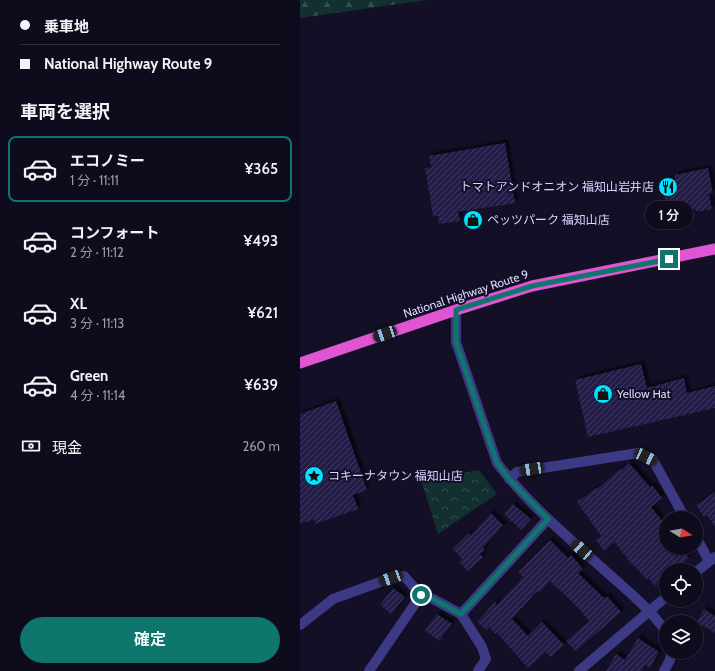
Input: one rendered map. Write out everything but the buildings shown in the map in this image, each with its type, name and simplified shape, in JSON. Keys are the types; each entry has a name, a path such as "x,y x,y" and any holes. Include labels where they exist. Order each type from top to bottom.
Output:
{"highway":[{"name":"National Highway Route 9","path":"300,363 532,286 715,249"}],"street":[{"path":"456,310 456,342 497,463 509,479 548,519 649,611 659,623"},
{"path":"509,479 517,472 638,453 653,460 682,511"},
{"path":"461,614 548,519"},
{"path":"703,547 712,559 703,566"},
{"path":"300,625 333,599 391,578 404,576 421,595 433,599 461,614 482,647 486,659 478,671"},
{"path":"369,671 421,595"},
{"path":"579,671 659,603"},
{"path":"664,671 670,659"}],"green space":[{"path":"300,0 427,0 300,18"},
{"path":"479,470 497,494 438,534 421,480"}],"place":[{"name":"トマトアンドオニオン 福知山岩井店","path":"668,187"},
{"name":"ペッツパーク 福知山店","path":"473,220"},
{"name":"Yellow Hat","path":"603,394"},
{"name":"コキーナタウン 福知山店","path":"314,476"}],"route":[{"path":"421,595 433,599 461,614 548,519 509,479 497,463 456,342 456,310 532,286 669,259"}]}
